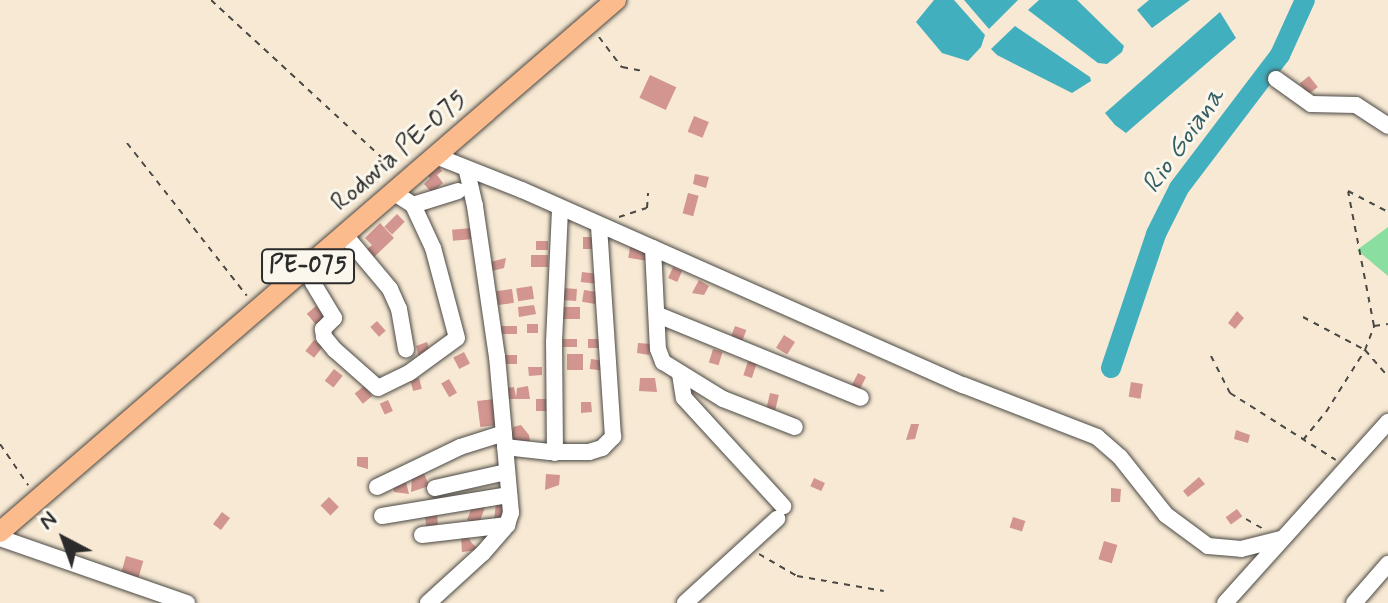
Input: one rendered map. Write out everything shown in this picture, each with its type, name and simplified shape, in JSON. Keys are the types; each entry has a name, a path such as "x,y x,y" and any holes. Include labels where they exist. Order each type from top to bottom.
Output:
{"main road":[{"name":"Rodovia PE-075","path":"0,532 616,0"}],"street":[{"path":"1276,79 1311,104 1356,105 1388,126"},
{"path":"1371,112 1388,105"},
{"path":"436,156 599,224 949,379 1097,437 1120,457 1166,515 1208,546 1241,549 1281,539"},
{"path":"428,603 483,553 507,525 511,513 497,357 467,170"},
{"path":"309,265 313,283 334,318 323,329 324,337 378,388 409,373 457,338 433,248 413,205 400,186"},
{"path":"413,205 458,191"},
{"path":"555,453 554,342 560,208"},
{"path":"377,487 460,447 504,440 555,453 602,448 615,432 599,224"},
{"path":"344,234 390,289 399,309 406,349"},
{"path":"653,248 660,356 680,374 723,399 795,427"},
{"path":"658,315 861,398"},
{"path":"680,374 684,398 780,512 685,603"},
{"path":"1225,603 1388,422"},
{"path":"435,488 506,472"},
{"path":"382,516 509,495"},
{"path":"422,535 507,525"},
{"path":"0,538 187,603"},
{"path":"1354,603 1388,564"}],"path":[{"path":"211,0 400,186"},
{"path":"588,24 622,67 643,71"},
{"path":"127,143 258,309"},
{"path":"1302,441 1326,412 1365,350 1374,326 1348,191 1388,212"},
{"path":"599,224 647,208 648,193"},
{"path":"1303,317 1365,350 1388,376"},
{"path":"1374,326 1388,324"},
{"path":"1211,356 1230,393 1302,441 1348,466"},
{"path":"0,444 37,500"},
{"path":"757,536 759,556 797,576 884,591"}],"green space":[{"path":"1388,227 1388,276 1357,250"}],"water":[{"path":"934,0 954,0 985,35 981,47 968,61 942,53 916,22"},
{"path":"964,0 1018,0 989,29"},
{"path":"1039,0 1077,0 1124,46 1122,52 1107,64 1098,63 1028,10"},
{"path":"1149,0 1190,0 1152,28 1137,10"},
{"path":"1220,12 1236,38 1126,133 1115,125 1105,113"},
{"path":"1015,26 1090,77 1091,81 1072,93 997,55 991,49"}],"building":[{"path":"650,75 676,87 666,110 639,98"},
{"path":"1309,76 1318,87 1308,94 1300,84"},
{"path":"694,116 709,122 702,138 688,132"},
{"path":"438,166 442,171 437,175 443,183 432,193 424,184 430,178 426,174"},
{"path":"695,174 709,177 706,188 693,184"},
{"path":"688,193 699,196 693,216 683,213"},
{"path":"397,214 405,222 392,235 384,227"},
{"path":"380,223 394,238 371,260 364,252 372,245 365,238"},
{"path":"472,228 473,239 453,241 452,230"},
{"path":"583,237 593,237 593,249 583,249"},
{"path":"536,241 548,241 548,250 536,250"},
{"path":"630,247 648,250 646,261 628,258"},
{"path":"531,255 548,255 548,267 531,267"},
{"path":"506,258 504,268 492,271 490,262"},
{"path":"673,267 682,271 677,282 668,278"},
{"path":"582,272 599,274 598,284 581,282"},
{"path":"699,280 709,286 704,295 692,293"},
{"path":"532,286 534,299 518,301 516,289"},
{"path":"563,288 577,289 576,301 562,300"},
{"path":"512,289 514,303 498,305 496,291"},
{"path":"584,290 597,292 595,304 582,302"},
{"path":"534,305 536,314 519,317 518,307"},
{"path":"316,306 326,318 317,326 307,314"},
{"path":"562,307 580,307 580,319 562,319"},
{"path":"1237,311 1244,318 1235,329 1228,323"},
{"path":"377,321 386,331 379,337 370,327"},
{"path":"527,324 538,324 538,333 527,333"},
{"path":"501,326 517,326 517,334 501,334"},
{"path":"735,326 746,330 743,340 731,336"},
{"path":"784,335 795,342 787,355 776,348"},
{"path":"563,339 577,339 577,347 563,347"},
{"path":"588,339 602,339 602,348 588,348"},
{"path":"314,340 323,347 314,358 305,351"},
{"path":"427,342 431,354 419,357 416,346"},
{"path":"638,343 651,344 649,355 637,353"},
{"path":"713,349 723,352 718,365 709,362"},
{"path":"464,352 470,364 459,369 453,357"},
{"path":"567,354 583,354 583,370 567,370"},
{"path":"505,355 517,355 517,364 505,364"},
{"path":"591,359 605,361 603,371 590,369"},
{"path":"748,361 757,364 752,378 743,375"},
{"path":"528,367 542,367 542,375 529,376"},
{"path":"334,369 343,376 333,388 325,381"},
{"path":"858,373 866,377 860,390 852,385"},
{"path":"419,378 422,389 413,391 410,380"},
{"path":"640,378 655,378 657,392 639,391"},
{"path":"449,379 457,393 449,397 441,384"},
{"path":"1131,382 1143,384 1141,399 1129,397"},
{"path":"364,386 372,396 363,404 355,394"},
{"path":"528,386 530,399 507,399 506,388 514,387 516,397 517,388"},
{"path":"770,393 779,395 775,411 766,409"},
{"path":"494,399 497,425 480,427 477,401"},
{"path":"536,399 549,399 549,411 536,411"},
{"path":"388,400 393,411 385,415 380,404"},
{"path":"581,402 591,402 592,412 581,413"},
{"path":"911,424 919,424 915,439 906,440"},
{"path":"521,425 530,442 511,439 513,427"},
{"path":"1236,430 1250,435 1248,443 1234,439"},
{"path":"357,457 368,457 368,469 357,466"},
{"path":"424,473 429,486 411,492 412,477"},
{"path":"546,474 560,475 559,485 545,490"},
{"path":"1199,477 1205,484 1188,497 1183,491"},
{"path":"814,478 825,483 821,491 810,486"},
{"path":"406,482 409,494 394,492 393,486"},
{"path":"1111,488 1121,489 1120,502 1111,502"},
{"path":"329,497 339,507 330,515 321,505"},
{"path":"496,503 506,504 500,519 494,520"},
{"path":"486,504 479,524 467,520 472,507"},
{"path":"1237,509 1242,516 1231,525 1226,517"},
{"path":"222,512 230,518 221,530 213,524"},
{"path":"437,514 438,526 426,527 425,515"},
{"path":"1013,517 1025,521 1022,531 1010,527"},
{"path":"468,536 479,550 462,552 461,537"},
{"path":"1104,541 1117,545 1112,563 1098,559"},
{"path":"126,556 143,561 138,578 121,573"}],"waterway":[{"name":"Rio Goiana","path":"1111,368 1156,234 1179,188 1280,55 1305,0"}]}
